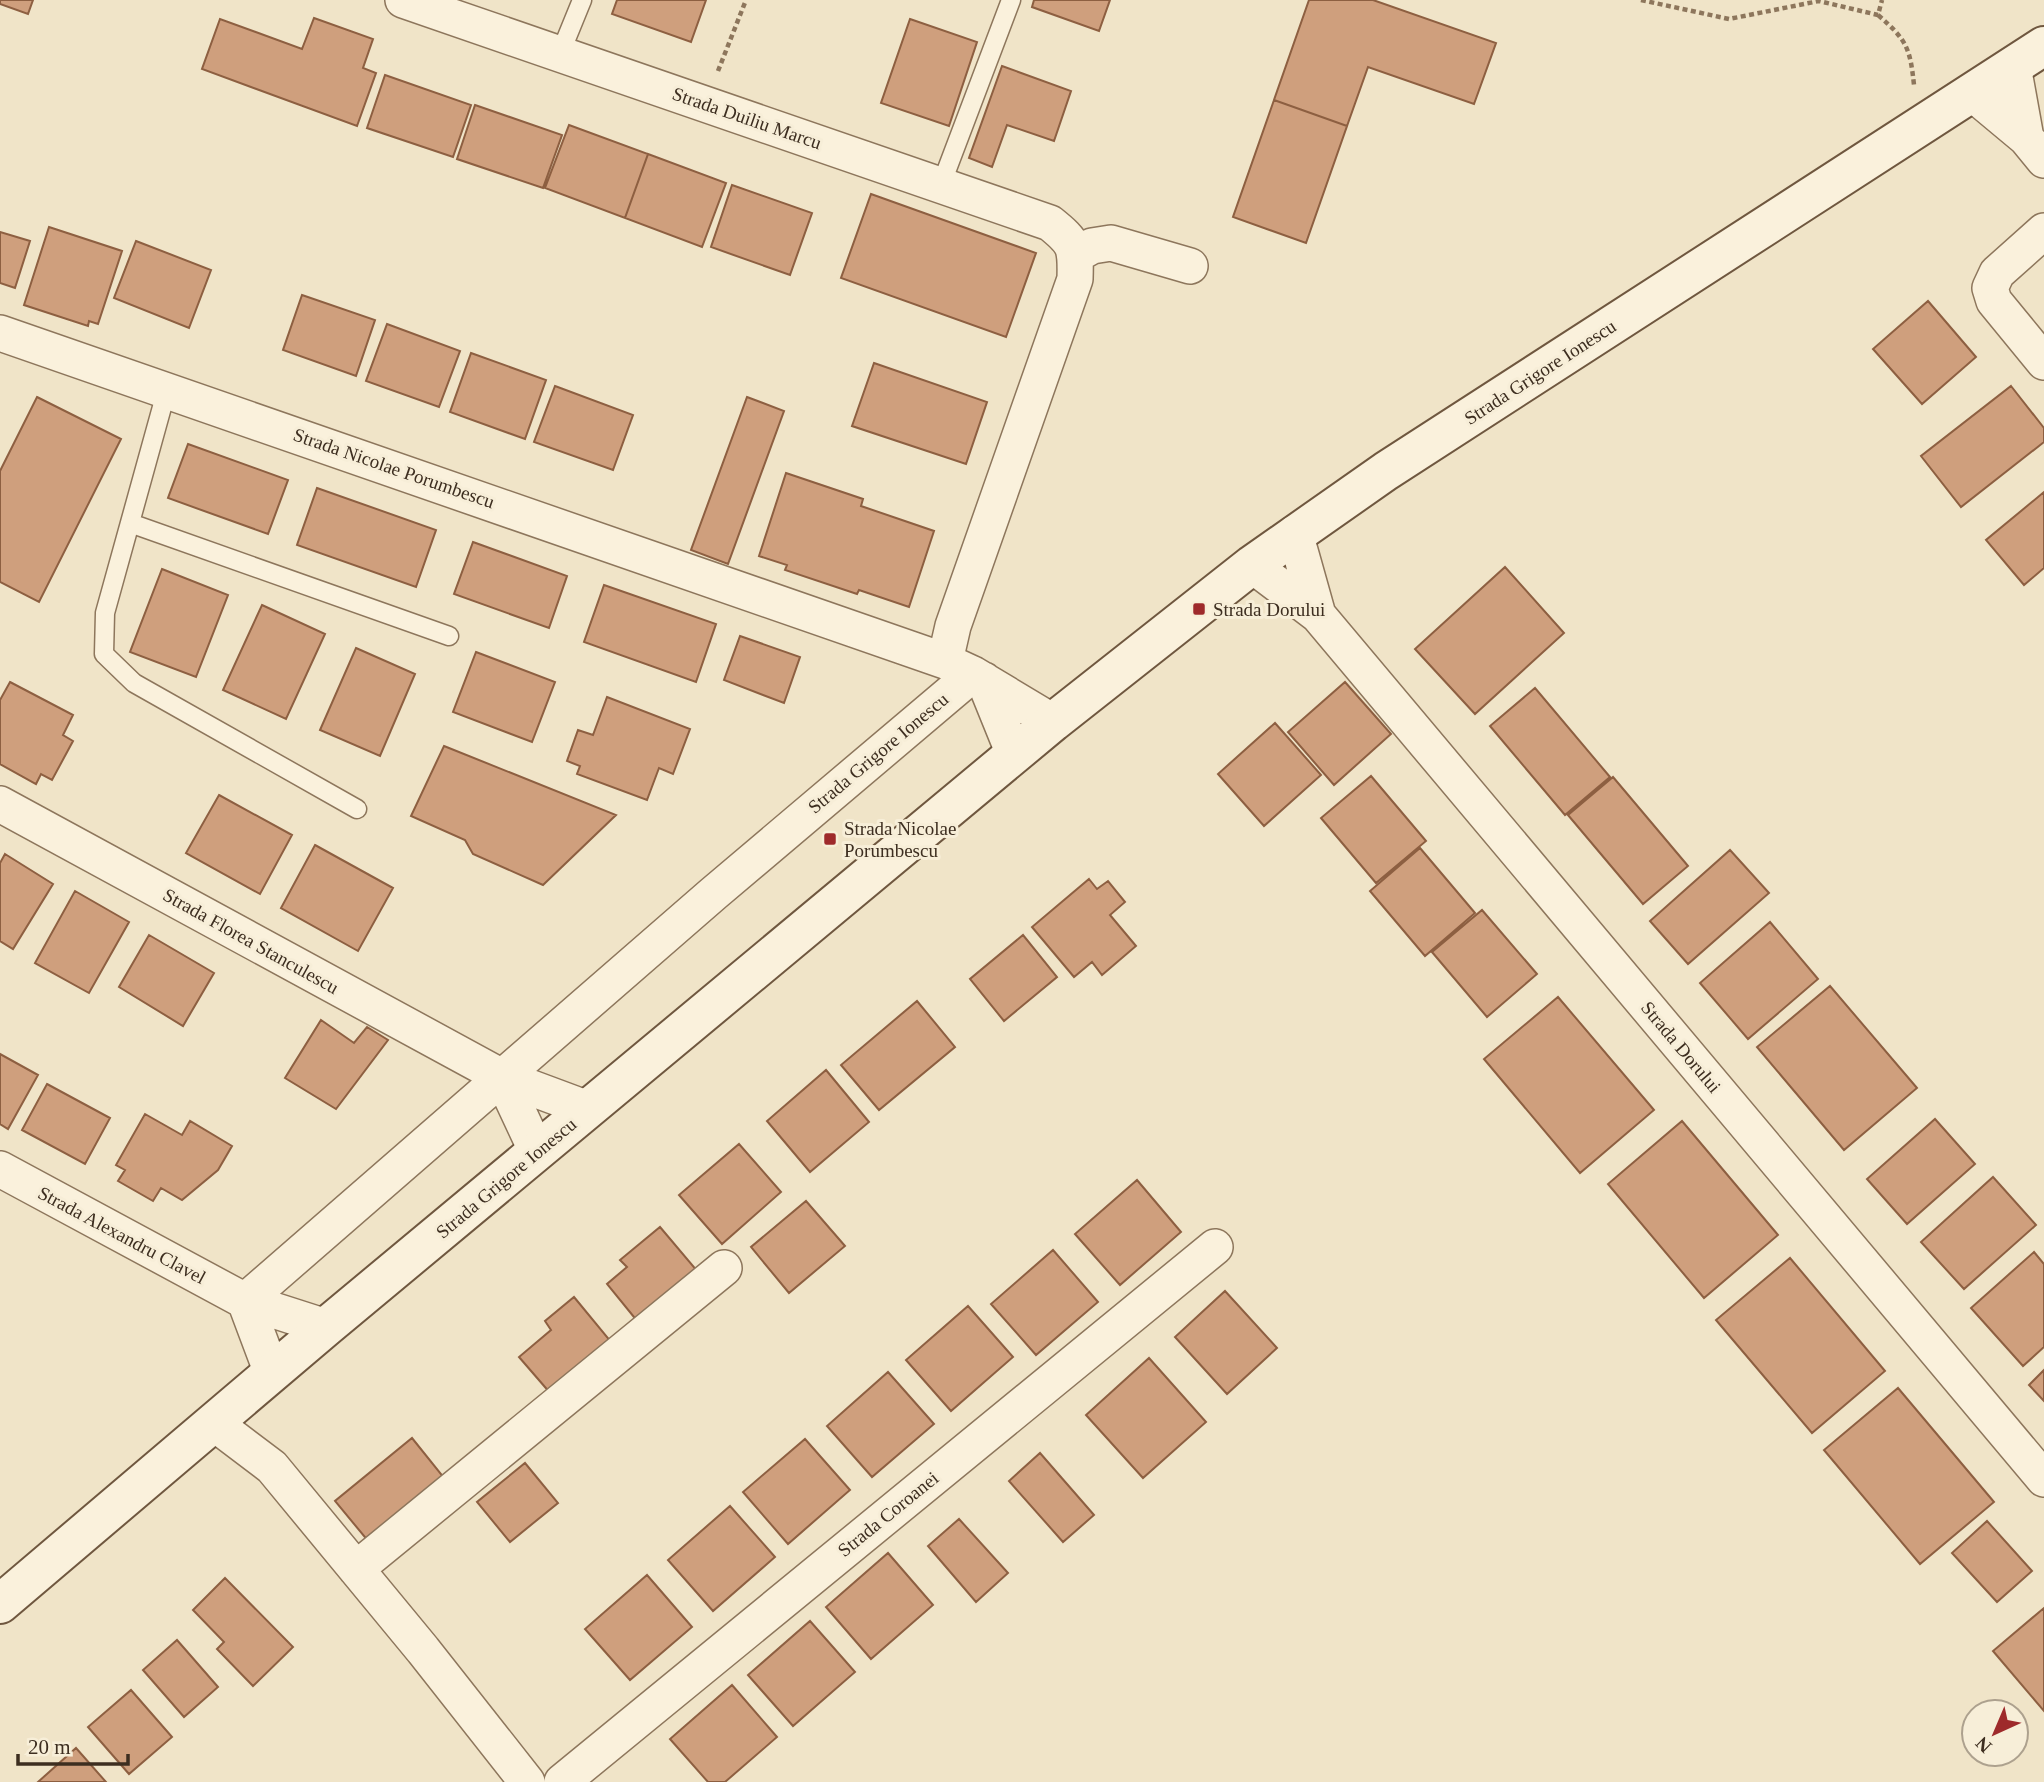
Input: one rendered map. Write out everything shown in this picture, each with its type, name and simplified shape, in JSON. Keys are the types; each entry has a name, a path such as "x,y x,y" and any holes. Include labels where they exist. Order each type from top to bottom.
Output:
{"main road":[{"name":"Strada Grigore Ionescu","path":"1,1601 1014,754 1252,565 1385,471 2044,46"}],"street":[{"name":"Strada Duiliu Marcu","path":"403,0 1049,223 1068,237 1076,255"},
{"path":"2013,66 2035,149"},
{"path":"1972,93 2035,149"},
{"path":"2044,231 1997,273 1990,288 1994,301 2044,362"},
{"path":"1076,255 1092,246 1111,243 1190,266"},
{"name":"Strada Grigore Ionescu","path":"245,1301 967,672 953,626 1075,279 1076,255"},
{"name":"Strada Nicolae Porumbescu","path":"0,333 167,389 967,672"},
{"name":"Strada Dorului","path":"1295,533 1318,615"},
{"name":"Strada Dorului","path":"1252,565 1318,615 2044,1479"},
{"path":"967,672 1053,722"},
{"path":"967,672 1014,754"},
{"name":"Strada Florea Stanculescu","path":"0,804 502,1077 588,1109"},
{"path":"502,1077 537,1152"},
{"name":"Strada Alexandru Clavel","path":"0,1169 245,1301 326,1327"},
{"name":"Strada Coroanei","path":"562,1782 1215,1247"},
{"path":"356,1569 724,1268"},
{"path":"245,1301 272,1373"},
{"path":"243,1398 272,1467"},
{"path":"214,1423 272,1467 527,1782"}],"lane":[{"path":"559,54 582,0"},
{"path":"940,185 1012,0"},
{"path":"167,389 105,613 104,654 134,683 357,809"},
{"path":"130,523 449,636"}],"path":[{"path":"705,104 746,0"},
{"path":"1641,0 1729,19 1819,1 1878,15 1897,31 1910,52 1915,90"},
{"path":"1878,15 1882,0"}],"building":[{"path":"0,0 33,0 28,14 0,4"},
{"path":"617,0 706,0 691,42 612,14"},
{"path":"1034,0 1110,0 1099,31 1032,7"},
{"path":"1309,0 1373,0 1496,43 1474,104 1368,67 1347,126 1274,100"},
{"path":"314,18 373,39 363,68 376,73 357,126 202,69 220,19 302,49"},
{"path":"910,19 977,42 949,126 881,103"},
{"path":"1002,66 1071,91 1054,141 1007,125 992,167 969,158"},
{"path":"385,75 471,105 453,157 367,128"},
{"path":"1274,100 1347,126 1306,243 1233,217"},
{"path":"475,105 562,135 543,188 457,159"},
{"path":"569,125 648,154 625,218 545,188"},
{"path":"648,154 726,183 702,247 625,218"},
{"path":"732,185 812,213 790,275 711,247"},
{"path":"871,194 1036,253 1006,337 841,278"},
{"path":"49,227 122,251 98,324 89,321 88,326 24,305"},
{"path":"0,232 30,241 15,288 0,283"},
{"path":"136,241 211,270 189,328 114,298"},
{"path":"302,295 375,320 356,376 283,350"},
{"path":"1928,301 1976,357 1922,404 1873,349"},
{"path":"387,324 460,351 439,407 366,381"},
{"path":"471,353 546,380 525,439 450,412"},
{"path":"874,363 987,402 966,464 852,426"},
{"path":"555,386 633,415 613,470 534,442"},
{"path":"2011,386 2044,428 2044,442 1961,507 1921,456"},
{"path":"37,397 121,439 39,602 0,582 0,471"},
{"path":"747,397 784,411 728,564 691,550"},
{"path":"188,444 288,480 268,534 168,498"},
{"path":"786,473 863,499 861,506 934,531 909,607 859,590 857,594 785,570 787,565 759,556"},
{"path":"317,488 436,530 416,587 297,545"},
{"path":"2044,492 2044,568 2024,585 1986,540"},
{"path":"473,542 567,576 549,628 454,594"},
{"path":"1505,567 1564,633 1475,714 1415,649"},
{"path":"162,569 228,595 196,677 130,652"},
{"path":"604,585 716,624 696,682 584,642"},
{"path":"262,605 325,634 286,719 223,690"},
{"path":"740,636 800,657 784,703 724,680"},
{"path":"356,648 415,674 380,756 320,730"},
{"path":"476,652 555,682 532,742 453,712"},
{"path":"10,682 73,715 63,735 73,741 52,780 41,774 36,784 0,764 0,700"},
{"path":"1345,682 1391,734 1334,785 1288,732"},
{"path":"1535,688 1610,777 1565,815 1490,726"},
{"path":"607,697 690,729 673,774 659,768 647,800 577,774 580,766 567,761 578,730 593,735"},
{"path":"1275,723 1321,775 1264,826 1218,774"},
{"path":"444,746 616,815 543,885 473,854 465,840 411,816"},
{"path":"1371,776 1426,841 1376,883 1321,818"},
{"path":"1613,777 1688,866 1643,904 1568,815"},
{"path":"219,795 292,835 260,894 186,853"},
{"path":"315,845 393,888 358,951 281,908"},
{"path":"1420,848 1475,913 1425,956 1370,891"},
{"path":"1730,850 1769,893 1688,964 1650,921"},
{"path":"5,854 53,884 13,949 0,941 0,863"},
{"path":"1089,879 1097,889 1108,881 1125,902 1110,915 1136,946 1102,975 1092,962 1074,977 1032,927"},
{"path":"75,891 129,922 89,993 35,963"},
{"path":"1482,910 1537,974 1487,1017 1432,952"},
{"path":"1770,922 1818,979 1748,1039 1700,983"},
{"path":"149,935 214,973 183,1026 119,987"},
{"path":"1023,935 1057,977 1004,1021 970,979"},
{"path":"1830,986 1917,1088 1844,1150 1757,1047"},
{"path":"1558,997 1654,1110 1580,1173 1484,1059"},
{"path":"917,1001 955,1047 879,1110 841,1065"},
{"path":"321,1020 354,1043 367,1027 388,1040 336,1109 285,1078"},
{"path":"0,1054 38,1075 8,1129 0,1124"},
{"path":"826,1070 869,1122 810,1172 767,1121"},
{"path":"47,1084 110,1118 85,1164 22,1130"},
{"path":"145,1114 182,1135 190,1121 232,1146 218,1170 182,1200 161,1188 153,1201 118,1181 125,1170 116,1165"},
{"path":"1935,1119 1975,1164 1907,1224 1867,1179"},
{"path":"1682,1121 1778,1235 1704,1298 1608,1184"},
{"path":"739,1144 781,1192 722,1244 679,1195"},
{"path":"1993,1177 2036,1225 1964,1289 1921,1242"},
{"path":"1137,1180 1181,1232 1120,1285 1075,1234"},
{"path":"806,1201 845,1246 789,1293 751,1247"},
{"path":"660,1227 698,1272 638,1322 607,1284 627,1267 620,1260"},
{"path":"1053,1250 1098,1302 1036,1355 991,1304"},
{"path":"2034,1252 2044,1264 2044,1347 2023,1366 1971,1308"},
{"path":"1790,1258 1885,1371 1812,1433 1716,1320"},
{"path":"1225,1291 1277,1348 1227,1394 1175,1337"},
{"path":"574,1297 612,1343 551,1394 519,1357 551,1330 545,1321"},
{"path":"968,1306 1013,1357 951,1411 906,1360"},
{"path":"1149,1358 1206,1422 1143,1478 1086,1415"},
{"path":"2044,1370 2044,1401 2029,1385"},
{"path":"888,1372 934,1424 872,1477 827,1426"},
{"path":"1898,1388 1994,1502 1920,1564 1824,1450"},
{"path":"412,1438 445,1479 369,1542 335,1501"},
{"path":"805,1439 850,1490 788,1544 743,1492"},
{"path":"1040,1453 1094,1515 1063,1542 1009,1481"},
{"path":"525,1463 558,1503 510,1542 477,1502"},
{"path":"730,1506 775,1557 713,1611 668,1560"},
{"path":"959,1519 1008,1573 976,1602 928,1546"},
{"path":"1987,1521 2032,1571 1997,1602 1952,1553"},
{"path":"888,1553 933,1605 871,1659 826,1607"},
{"path":"647,1575 692,1627 630,1680 585,1629"},
{"path":"225,1578 293,1647 253,1686 217,1649 224,1642 193,1610"},
{"path":"2044,1608 2044,1711 1993,1651"},
{"path":"810,1621 855,1672 793,1726 748,1675"},
{"path":"177,1640 218,1687 184,1717 143,1670"},
{"path":"732,1685 777,1737 725,1782 708,1782 670,1739"},
{"path":"131,1690 172,1737 129,1774 88,1727"},
{"path":"76,1748 106,1782 38,1782"}],"place":[{"name":"Strada Dorului","path":"1199,609"},
{"name":"Strada Nicolae Porumbescu","path":"830,839"}]}
